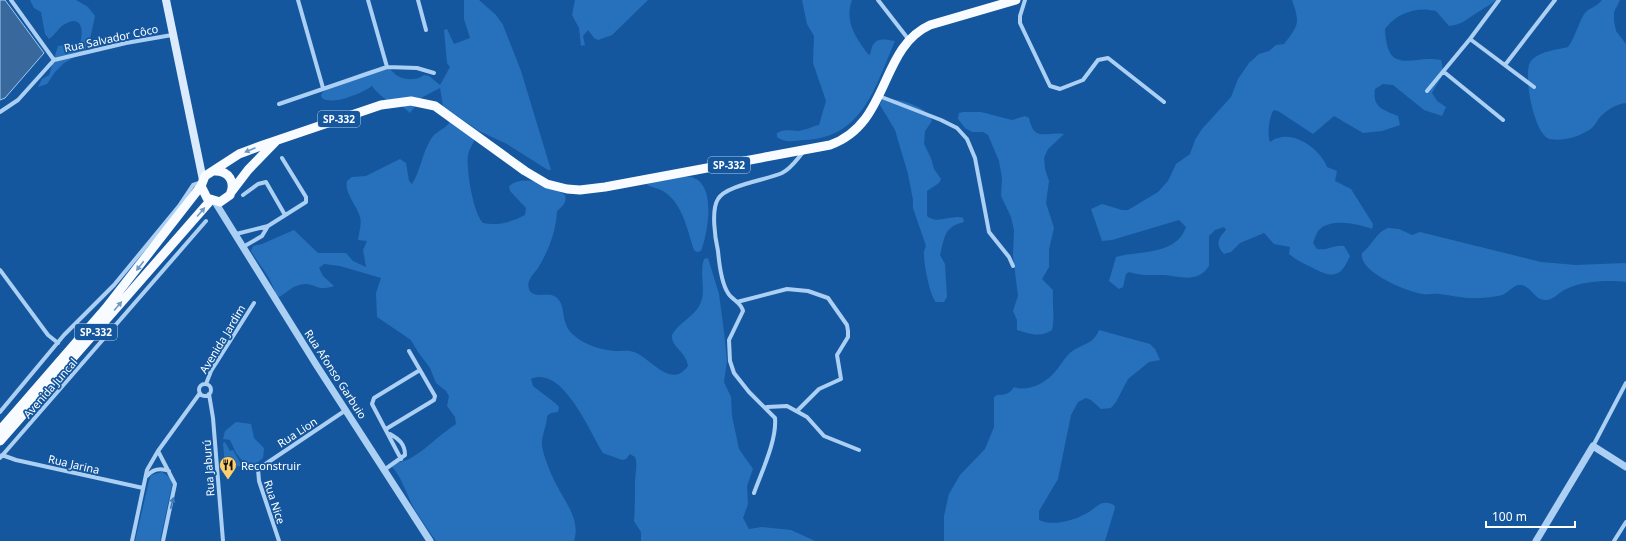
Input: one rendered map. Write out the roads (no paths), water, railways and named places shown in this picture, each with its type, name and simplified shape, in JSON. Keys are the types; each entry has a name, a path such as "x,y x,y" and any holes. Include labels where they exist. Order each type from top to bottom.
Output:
{"main road":[{"path":"166,0 199,165 206,178 204,195 217,201 232,191 232,181 225,173 206,178"},
{"name":"SP-332","path":"0,430 106,308 206,178 239,154 381,105 407,101 435,106 539,180 567,190 580,190 639,182 804,151 838,142 854,133 866,120 909,40 918,32 930,25 1016,0"},
{"name":"SP-332","path":"232,191 248,170 277,140"},
{"name":"SP-332","path":"0,441 217,201"}],"street":[{"path":"0,112 18,100 54,60 11,0"},
{"path":"298,0 322,88"},
{"path":"368,0 387,67"},
{"path":"418,0 426,30"},
{"path":"878,0 909,40"},
{"path":"1025,0 1020,16 1020,23 1050,86 1060,89 1083,80 1098,60 1108,58 1164,102"},
{"path":"1427,91 1444,72 1499,0"},
{"path":"1505,65 1555,0"},
{"name":"Rua Salvador Côco","path":"54,60 126,43 172,35"},
{"path":"1470,39 1534,87"},
{"path":"279,104 322,88 387,67 417,68 434,73"},
{"path":"1444,72 1503,120"},
{"path":"878,96 942,120 957,128 967,139 975,158 988,232 1008,257 1013,266"},
{"path":"754,493 767,458 776,424 775,418 767,408 749,392 734,373 730,361 729,340 743,314 742,308 727,291 718,251 715,226 717,200 727,191 783,173 792,166 804,151"},
{"path":"236,234 268,226 306,202 306,197 282,158"},
{"path":"0,412 58,343 114,285 179,206 193,185 206,178"},
{"path":"243,195 258,184 266,182 286,215"},
{"name":"Rua Afonso Garbuio","path":"217,201 317,366 430,541"},
{"name":"Avenida Juncal","path":"1,456 206,221"},
{"path":"244,247 262,236 268,226"},
{"path":"0,271 48,334 58,343"},
{"path":"737,302 780,290 808,291 828,298 847,325 848,337 837,355 841,379 838,382 820,390 797,411"},
{"name":"Avenida Jardim","path":"206,384 211,371 254,303"},
{"path":"386,430 434,400 435,396 409,351"},
{"path":"384,470 405,455 402,444 386,430 373,407 374,398 420,370"},
{"path":"1536,541 1592,446 1626,383"},
{"path":"132,541 147,470 158,451 200,393 200,386 206,384 210,388 209,394 204,396 200,393"},
{"name":"Rua Jaburú","path":"209,394 213,418 223,541"},
{"path":"767,408 787,406 807,417 824,436 859,450"},
{"name":"Rua Lion","path":"258,469 346,410"},
{"path":"390,434 401,459"},
{"path":"1592,446 1626,467"},
{"path":"158,451 163,463 170,471 175,484 175,493 163,541"},
{"name":"Rua Jarina","path":"1,456 143,488"},
{"path":"146,477 148,474 159,469 170,471"},
{"name":"Rua Nice","path":"258,469 259,481 279,541"},
{"path":"1614,541 1626,522"}],"place":[{"name":"Reconstruir","path":"228,480"}]}
